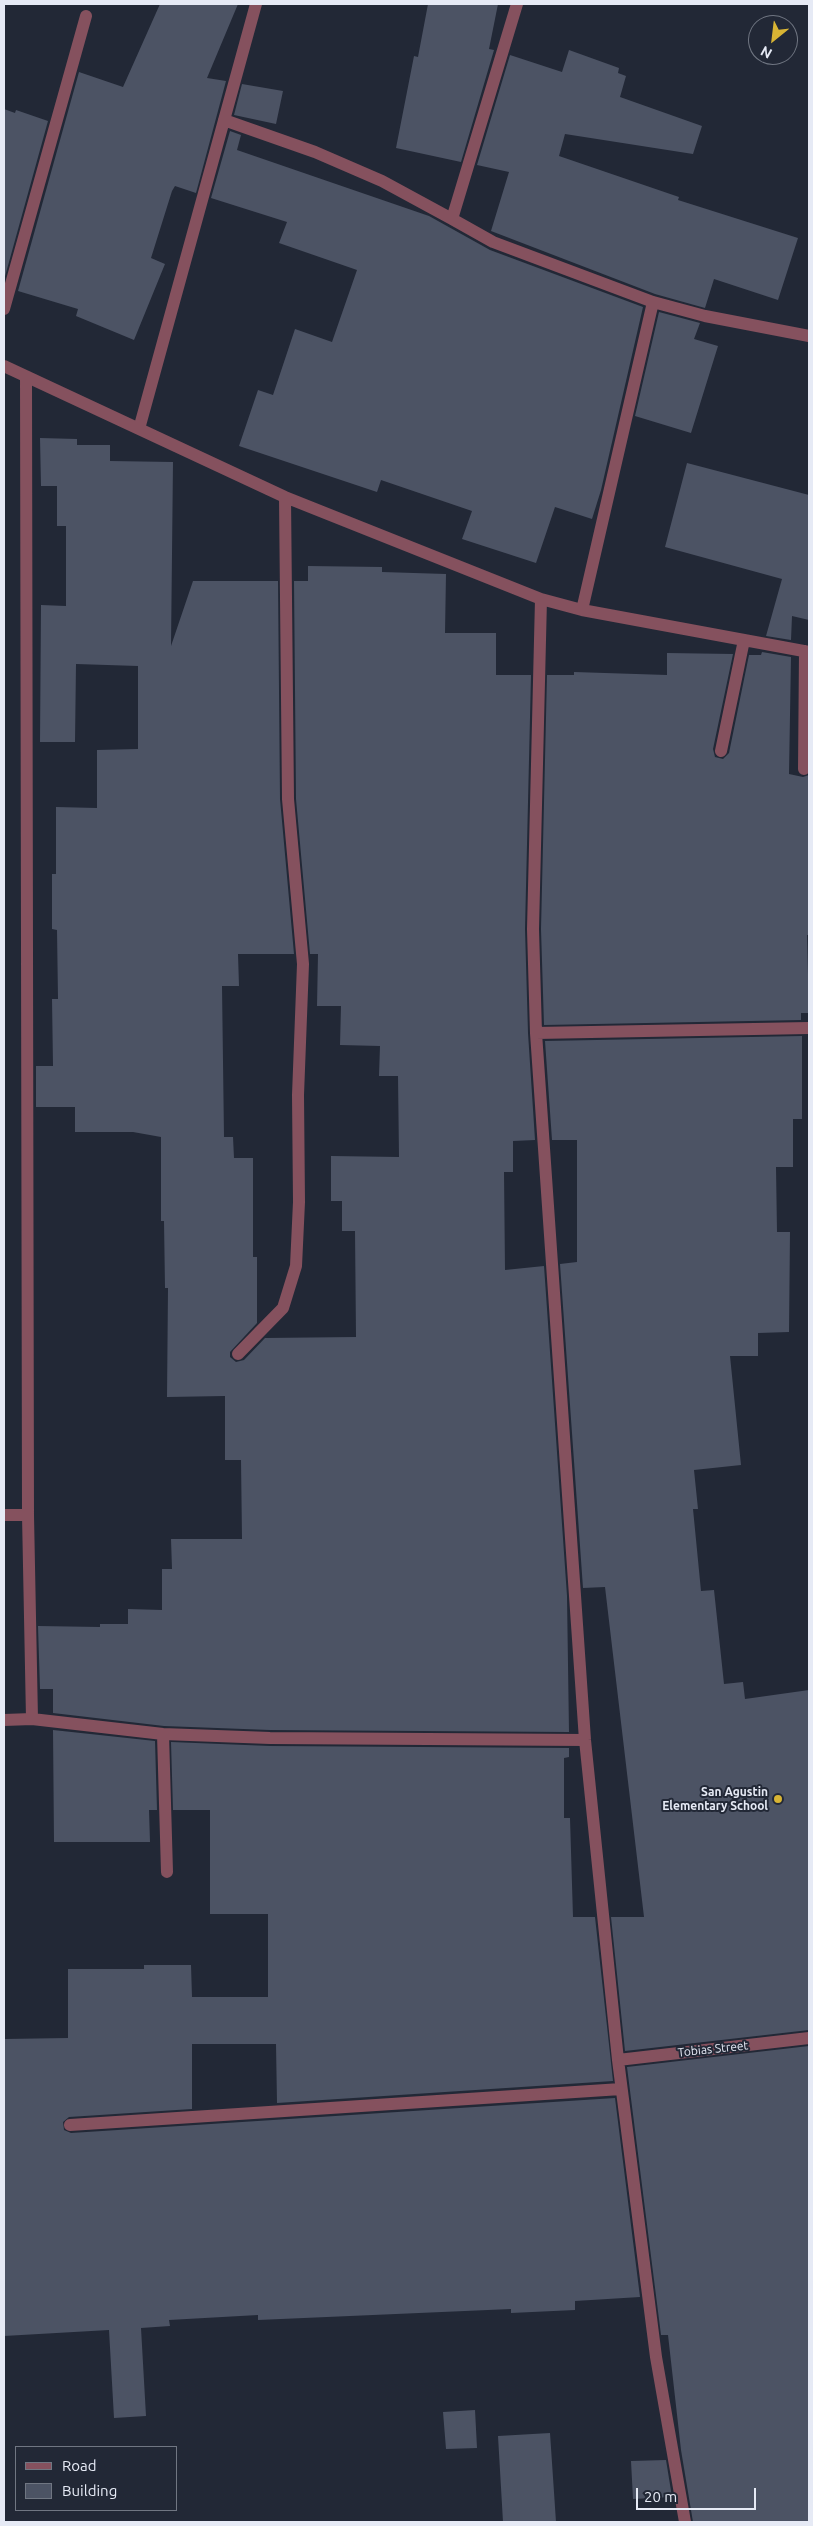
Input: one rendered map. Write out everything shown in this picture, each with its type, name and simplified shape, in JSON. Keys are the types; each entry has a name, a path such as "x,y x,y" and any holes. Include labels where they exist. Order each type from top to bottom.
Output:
{"street":[{"path":"139,429 256,4"},
{"path":"452,219 517,4"},
{"path":"4,309 86,16"},
{"path":"224,120 315,152 382,181 493,242 652,302 705,316 809,336"},
{"path":"582,610 652,302"},
{"path":"4,366 284,497 541,599 582,610 807,651 804,769"},
{"path":"26,377 28,1515 32,1719"},
{"path":"238,1354 283,1308 296,1266 299,1211 298,1095 302,964 288,799 284,497"},
{"path":"541,599 533,929 536,1033 585,1740 618,2060 656,2357 685,2522"},
{"path":"721,751 744,640"},
{"path":"536,1033 809,1028"},
{"path":"4,1515 28,1515"},
{"path":"4,1720 32,1719 162,1734 270,1738 585,1740"},
{"path":"162,1734 167,1872"},
{"name":"Tobias Street","path":"618,2060 809,2038"},
{"path":"70,2125 622,2089"}],"building":[{"path":"160,4 238,4 207,78 226,81 196,193 175,186 172,191 151,258 165,264 134,340 76,316 78,309 18,291 79,72 123,87"},
{"path":"428,4 498,4 489,49 494,50 461,162 396,148 414,56 418,57"},
{"path":"569,50 619,68 618,73 626,76 620,97 702,126 693,154 565,134 559,156 679,197 678,200 798,238 778,300 714,279 705,308 655,294 491,231 509,172 477,165 510,55 562,72"},
{"path":"242,84 283,91 276,124 234,115"},
{"path":"4,109 15,113 16,110 48,121 4,280"},
{"path":"230,131 241,135 237,150 429,216 490,250 643,307 601,490 592,519 555,507 536,563 462,539 472,511 381,480 377,492 239,446 258,390 273,395 295,329 332,342 357,270 279,243 287,222 211,198"},
{"path":"659,312 700,323 694,339 718,346 691,433 635,416"},
{"path":"40,438 77,439 77,445 110,445 110,461 173,462 171,646 193,581 278,581 280,799 294,954 238,954 239,986 222,986 224,1137 233,1137 234,1158 253,1158 253,1257 257,1257 257,1323 230,1352 230,1357 236,1362 244,1360 265,1338 356,1337 355,1231 342,1231 342,1201 331,1201 331,1156 399,1157 398,1076 379,1076 380,1046 340,1045 341,1006 317,1006 318,954 310,954 296,799 294,581 308,581 308,566 382,567 382,572 446,574 445,633 496,633 496,675 531,675 525,929 528,1033 535,1140 513,1141 513,1172 504,1172 505,1270 544,1266 567,1596 569,1732 270,1730 164,1726 53,1713 53,1689 40,1689 38,1626 100,1627 100,1624 128,1624 128,1609 162,1610 162,1569 172,1569 171,1539 242,1539 241,1460 225,1460 225,1396 167,1397 168,1288 165,1288 164,1221 161,1221 161,1137 133,1132 75,1132 75,1107 36,1107 36,1066 53,1066 52,999 58,999 57,930 52,929 52,874 56,874 56,807 97,808 97,750 138,749 138,666 76,664 75,742 40,742 41,605 66,606 66,526 57,526 57,486 41,486"},
{"path":"687,463 809,495 809,620 792,616 791,640 766,636 782,579 665,547"},
{"path":"762,652 791,657 789,774 803,777 809,775 809,935 807,935 809,1013 801,1013 801,1020 544,1025 541,929 547,675 574,675 574,672 667,675 667,653 733,654 713,749 715,757 723,759 729,753 749,655 761,655"},
{"path":"802,1036 802,1119 793,1119 793,1167 776,1167 777,1232 790,1232 789,1332 758,1333 758,1356 730,1356 741,1465 694,1470 698,1509 693,1509 701,1591 714,1590 724,1684 743,1682 745,1699 809,1690 809,2030 625,2051 611,1917 644,1917 605,1587 583,1588 560,1264 577,1262 577,1140 552,1140 545,1041"},
{"path":"53,1730 155,1741 157,1810 149,1810 150,1842 54,1842"},
{"path":"171,1742 270,1746 569,1748 569,1757 564,1758 564,1818 570,1818 573,1917 595,1917 613,2081 277,2103 276,2044 192,2044 192,2109 69,2117 63,2122 64,2130 71,2133 615,2098 640,2297 575,2301 575,2310 511,2313 511,2309 258,2320 258,2315 169,2320 170,2326 141,2328 146,2416 114,2418 109,2330 4,2336 4,2039 68,2038 68,1969 144,1969 144,1965 191,1965 192,1997 268,1997 268,1914 210,1914 210,1810 173,1810"},
{"path":"809,2046 809,2522 693,2522 681,2450 668,2335 661,2335 627,2067"},
{"path":"475,2410 477,2448 446,2449 443,2412"},
{"path":"550,2433 556,2522 503,2522 498,2436"},
{"path":"666,2460 672,2497 633,2499 631,2461"}],"place":[{"name":"San Agustin Elementary School","path":"778,1799"}]}
